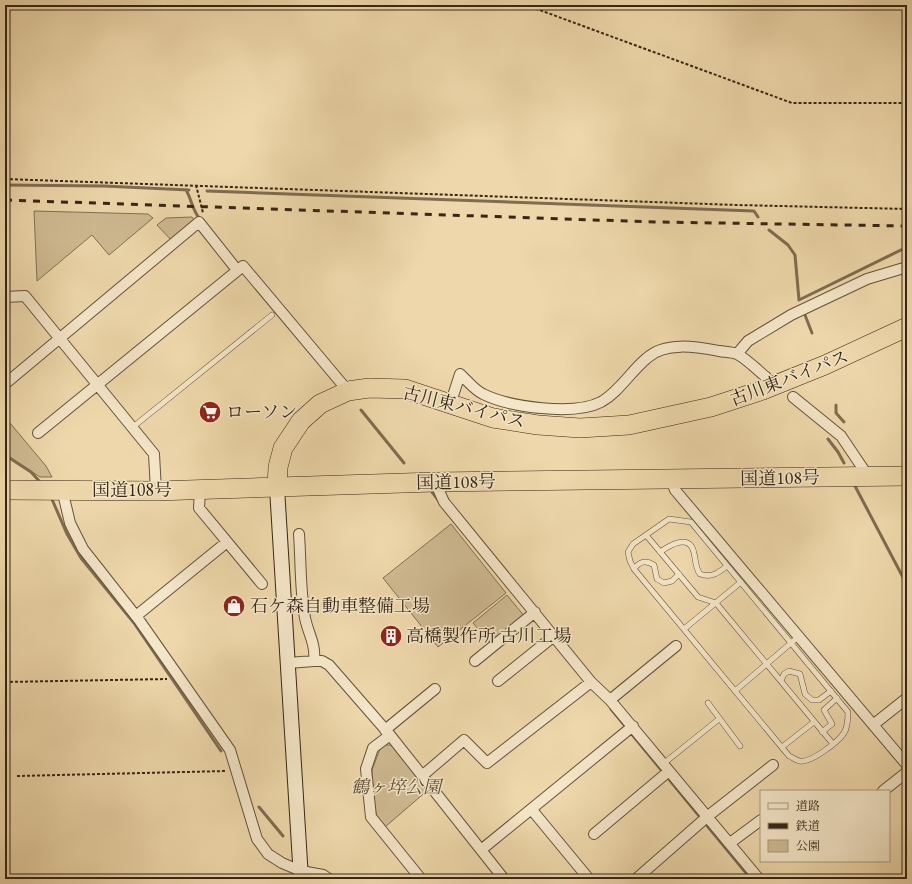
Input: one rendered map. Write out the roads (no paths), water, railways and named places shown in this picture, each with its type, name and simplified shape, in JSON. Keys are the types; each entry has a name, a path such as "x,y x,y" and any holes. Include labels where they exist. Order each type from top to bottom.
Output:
{"highway":[{"name":"古川東バイパス","path":"277,488 278,467 283,448 301,421 320,404 348,391 369,388 405,389 493,418 538,425 580,428 629,425 711,408 763,390 825,366 907,328"},
{"name":"国道108号","path":"5,490 50,489 156,491 435,482 907,476"}],"street":[{"path":"5,384 199,222 237,270"},
{"path":"38,433 237,270 244,266 348,391"},
{"path":"737,354 748,341 791,315 867,279 907,267"},
{"path":"5,297 25,296 133,427 154,454 156,491"},
{"path":"450,405 460,374 481,393 502,402 555,409 576,409 588,407 609,396 647,357 656,351 682,346 737,354 766,377"},
{"path":"793,397 841,436 868,476"},
{"path":"671,479 675,490 795,640 873,725 907,765"},
{"path":"435,482 444,502 550,639 610,700 703,821 730,843 759,879"},
{"path":"277,488 301,875"},
{"path":"50,489 83,549 136,616 230,750 257,839 268,854 301,875 323,875 329,879"},
{"path":"200,490 199,508 262,584"},
{"path":"299,534 305,619 314,645 314,660"},
{"path":"136,616 227,542"},
{"path":"474,661 531,615"},
{"path":"498,681 550,639"},
{"path":"610,700 676,646"},
{"path":"288,663 314,660 322,661 329,665 387,732 504,879"},
{"path":"422,776 464,740 487,763 591,682"},
{"path":"421,879 371,817 366,770 373,748 387,732 434,689"},
{"path":"873,725 907,698"},
{"path":"481,850 632,727"},
{"path":"636,879 703,821 773,765"},
{"path":"594,834 664,772"},
{"path":"884,790 907,772"},
{"path":"532,810 589,879"},
{"path":"730,843 760,821"}],"lane":[{"path":"133,427 272,315"},
{"path":"669,519 691,522 741,582 795,640 831,691 848,712 848,722 844,733 833,744 810,760 800,761 789,756 634,569 628,552 633,544 669,519"},
{"path":"646,535 698,597 716,603 833,744"},
{"path":"660,552 670,545 680,542 687,543 692,547 696,569 700,574 713,576 727,566"},
{"path":"634,569 638,564 644,562 654,564 657,579 664,583 672,581 679,574"},
{"path":"684,629 741,582"},
{"path":"735,691 795,640"},
{"path":"781,681 784,674 789,671 800,674 806,694 812,700 819,700 831,691"},
{"path":"822,732 832,724 824,710 837,698"},
{"path":"708,704 740,746"},
{"path":"664,772 719,719"},
{"path":"782,747 814,722"}],"waterway":[{"path":"5,185 104,186 189,190"},
{"path":"186,190 195,212 200,219"},
{"path":"207,191 754,211 758,217"},
{"path":"769,230 788,245 795,255 799,300"},
{"path":"799,300 907,247"},
{"path":"805,315 812,333"},
{"path":"836,405 836,413 844,422"},
{"path":"361,410 404,463"},
{"path":"828,439 844,463"},
{"path":"5,455 31,472 41,483"},
{"path":"855,486 907,585"},
{"path":"432,492 439,501"},
{"path":"51,497 67,534 81,558 134,623 221,751"},
{"path":"611,709 751,879"},
{"path":"259,807 283,836"}],"railway":[{"path":"5,200 655,222 907,226"}],"place":[{"name":"ローソン","path":"210,412"},
{"name":"石ケ森自動車整備工場","path":"234,606"},
{"name":"高橋製作所 古川工場","path":"391,636"}],"park label":[{"name":"鶴ヶ埣公園","path":"396,787"}]}
